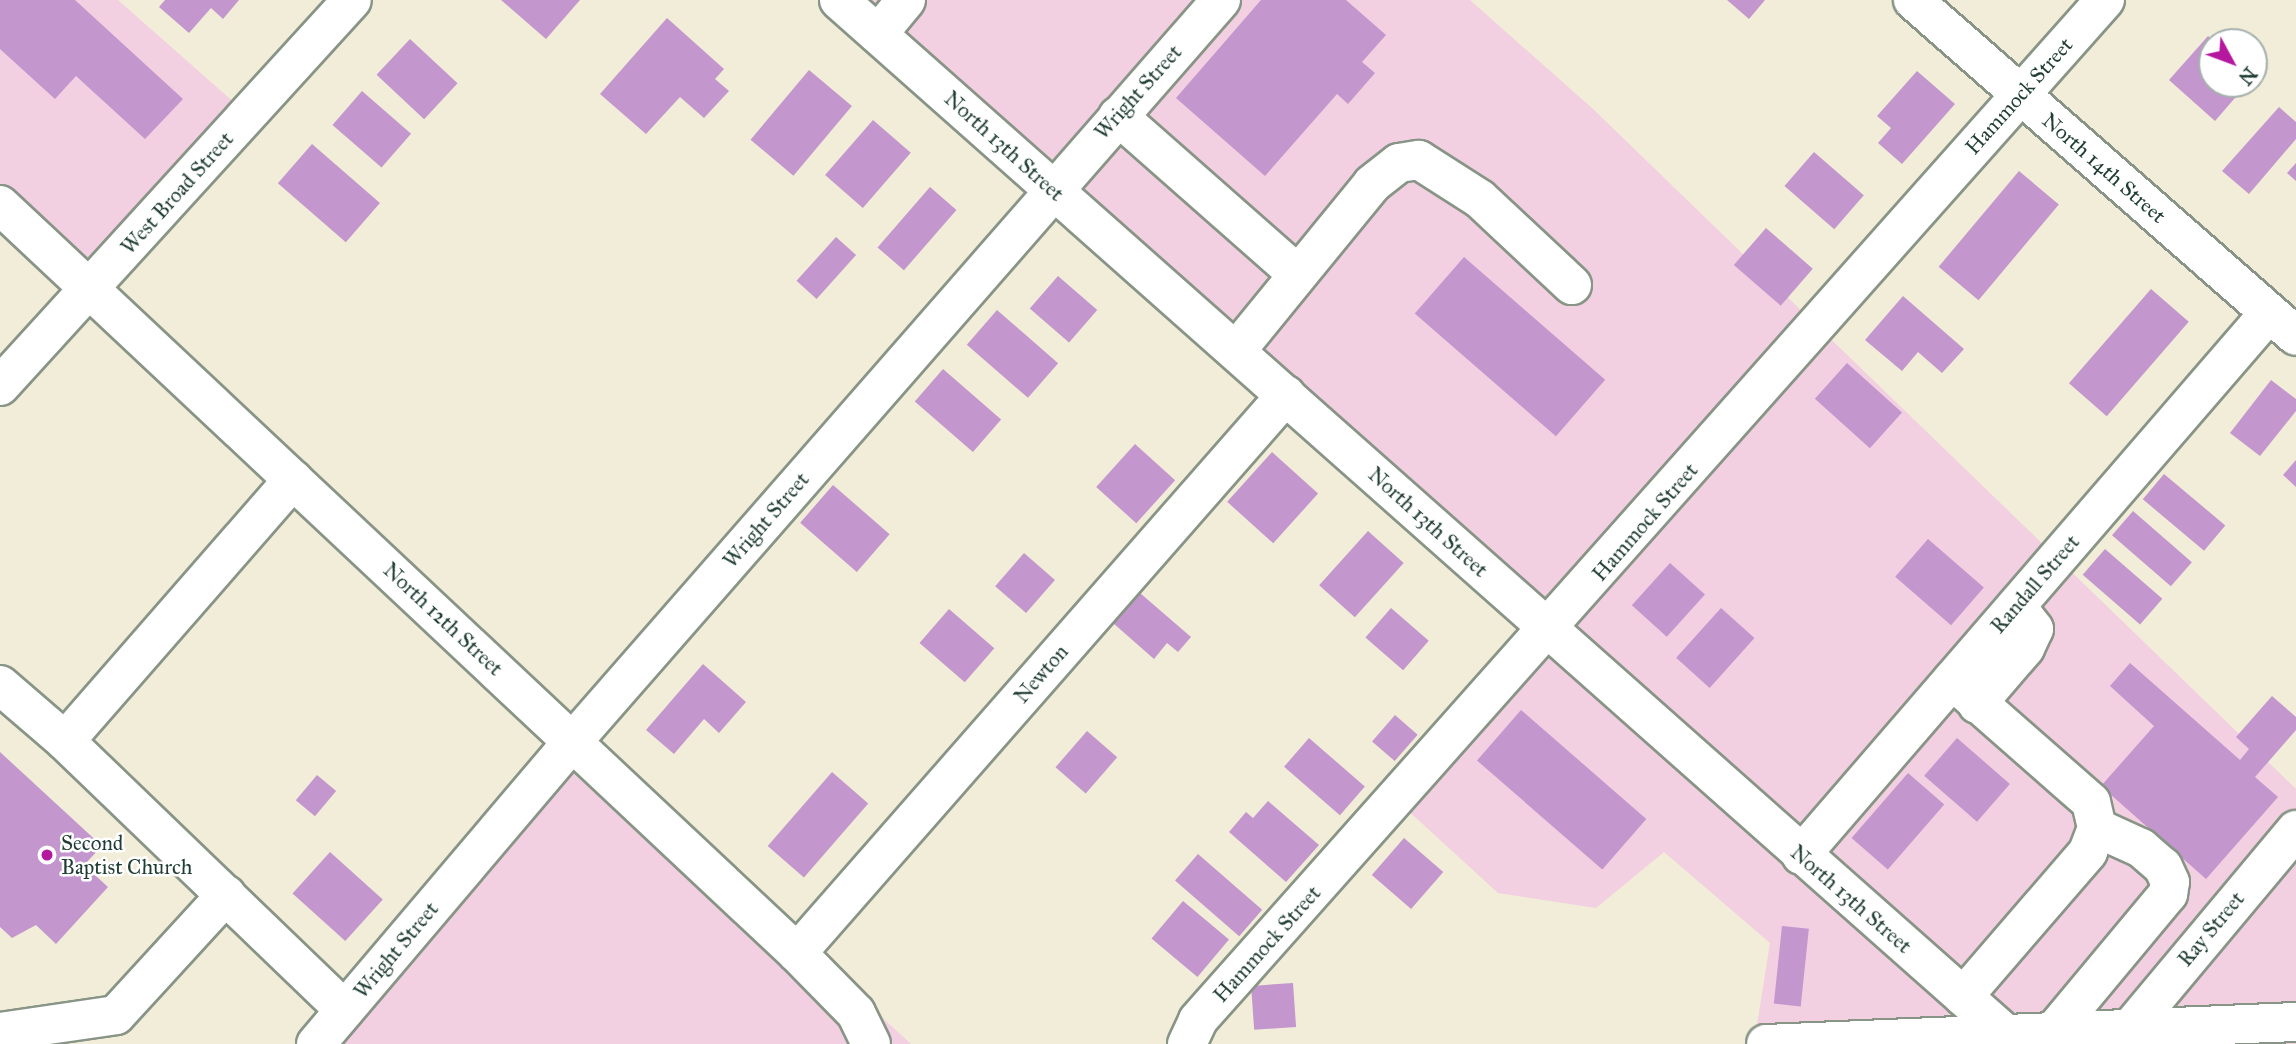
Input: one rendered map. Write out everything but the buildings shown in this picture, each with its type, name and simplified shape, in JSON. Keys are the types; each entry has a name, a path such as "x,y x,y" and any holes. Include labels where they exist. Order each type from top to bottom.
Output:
{"street":[{"name":"West Broad Street","path":"0,386 352,0"},
{"name":"North 13th Street","path":"839,0 2011,1039"},
{"path":"878,34 906,0"},
{"name":"Wright Street","path":"316,1044 574,740 1052,189 1221,0"},
{"name":"North 14th Street","path":"1913,0 2283,325"},
{"name":"Hammock Street","path":"1187,1044 1198,1020 1550,630 2105,0"},
{"path":"1118,116 1297,274"},
{"path":"1236,351 1372,184 1399,163 1419,160 1480,199 1572,285"},
{"name":"North 12th Street","path":"0,205 88,291 574,740 797,953 856,1013 871,1044"},
{"name":"Randall Street","path":"1801,855 1964,692 2016,606 2283,325"},
{"name":"Newton","path":"797,953 1286,395"},
{"path":"65,741 293,480"},
{"path":"0,685 65,741 345,1010"},
{"path":"1963,997 2088,852 2097,828 2091,802 1964,692"},
{"path":"2097,828 2141,848 2163,867 2170,882 2217,921"},
{"name":"Ray Street","path":"2122,1037 2296,830"},
{"path":"2053,1032 2168,894 2170,882"},
{"path":"0,1032 116,1015 226,895"},
{"path":"1766,1044 2011,1039 2053,1032 2122,1037 2296,1022"}],"shaded area":[{"path":"0,0 118,0 246,113 89,279 0,200"},
{"path":"843,0 1470,0 1593,109 2296,789 2296,1044 1754,1044 1770,943 1664,852 1596,908 1498,893 1392,796 1538,622"},
{"path":"574,735 911,1044 307,1044"}],"place":[{"name":"Second Baptist Church","path":"47,855"}]}
